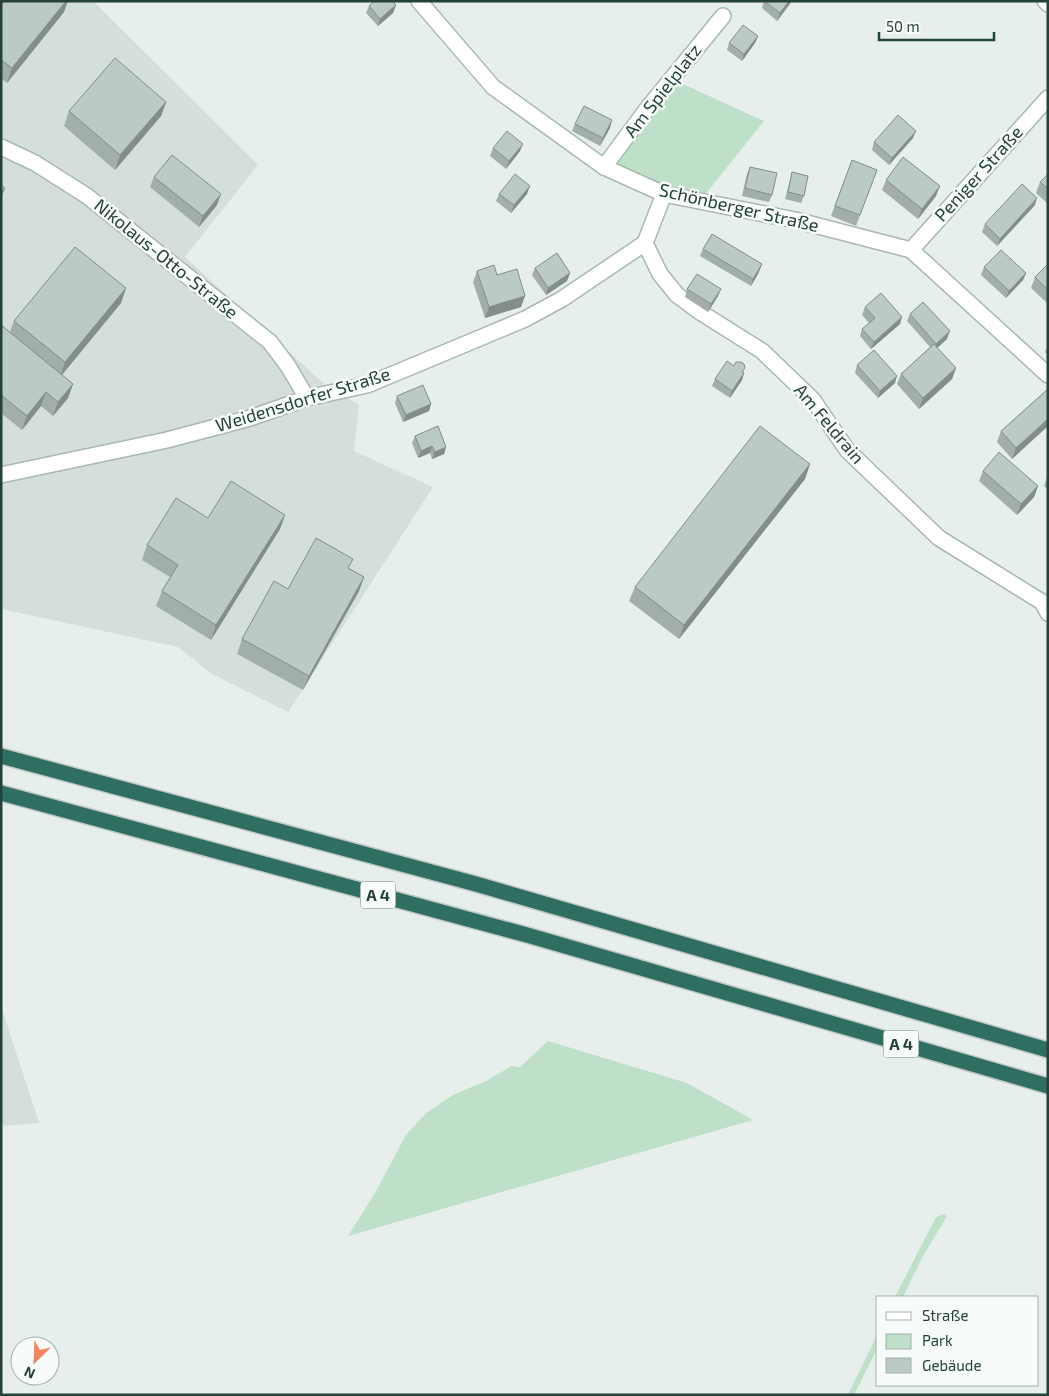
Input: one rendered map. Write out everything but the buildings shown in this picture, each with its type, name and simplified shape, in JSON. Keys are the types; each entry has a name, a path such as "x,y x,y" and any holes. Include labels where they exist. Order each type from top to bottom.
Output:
{"highway":[{"name":"A 4","path":"1,756 476,884 1048,1050"},
{"name":"A 4","path":"1,793 527,935 1048,1086"}],"street":[{"name":"Schönberger Straße","path":"419,1 493,87 604,167 664,194 796,220 910,250 1048,375"},
{"path":"1045,1 1048,4"},
{"name":"Am Spielplatz","path":"604,167 647,109 723,16"},
{"name":"Peniger Straße","path":"910,250 1048,98"},
{"name":"Nikolaus-Otto-Straße","path":"1,146 35,163 86,196 270,342 288,366 307,398"},
{"path":"645,243 664,194"},
{"name":"Weidensdorfer Straße","path":"1,475 167,440 250,418 307,398 367,385 525,319 562,299 645,243"},
{"name":"Am Feldrain","path":"645,243 660,274 678,295 700,312 762,351 813,400 847,450 939,538 1042,602 1048,613"}],"shaded area":[{"path":"1,1 93,1 258,165 185,257 323,383 359,405 354,451 433,487 288,712 212,674 178,647 1,609"},
{"path":"1,1006 39,1123 1,1126"}],"green space":[{"path":"672,79 764,121 700,201 604,167"},
{"path":"548,1041 687,1083 753,1120 348,1236 375,1193 406,1135 426,1113 453,1095 486,1081 512,1066 520,1067"},
{"path":"943,1214 947,1216 923,1256 903,1296 896,1296 936,1217"},
{"path":"876,1337 876,1351 854,1395 848,1395"}]}
